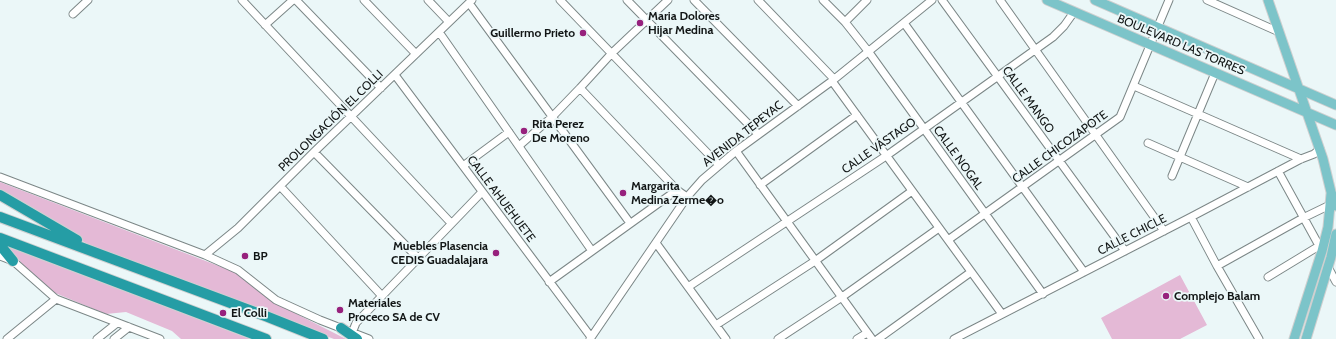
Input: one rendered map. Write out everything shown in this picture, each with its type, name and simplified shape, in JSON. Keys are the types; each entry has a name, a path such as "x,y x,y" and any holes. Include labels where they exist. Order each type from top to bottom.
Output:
{"highway":[{"path":"0,195 104,256"},
{"path":"0,217 323,339"},
{"path":"0,238 266,339"},
{"path":"0,245 7,258"},
{"path":"341,328 354,336"}],"main road":[{"name":"BOULEVARD LAS TORRES","path":"1047,0 1336,125"},
{"name":"BOULEVARD LAS TORRES","path":"1095,0 1336,105"},
{"path":"1268,0 1320,149 1334,204 1294,339"},
{"path":"1306,339 1328,267 1336,234"}],"street":[{"path":"73,14 87,0"},
{"path":"242,0 451,223"},
{"path":"265,25 293,0"},
{"path":"296,0 381,88"},
{"path":"364,0 416,54"},
{"path":"428,0 449,22"},
{"path":"560,0 719,165"},
{"path":"627,0 758,134"},
{"path":"519,146 553,116 612,53 668,0"},
{"path":"694,0 798,106"},
{"path":"758,0 833,80 886,156 1002,314"},
{"name":"CALLE NOGAL","path":"824,0 845,22 868,51 1043,294"},
{"path":"845,22 867,0"},
{"name":"AVENIDA TEPEYAC","path":"590,338 687,197 702,180 758,134 833,80 932,0"},
{"name":"CALLE MANGO","path":"942,0 1125,251"},
{"path":"1000,0 1034,50 1164,231"},
{"name":"CALLE CHICOZAPOTE","path":"948,240 1120,117 1169,0"},
{"path":"1207,0 1279,32"},
{"path":"471,2 630,223"},
{"name":"PROLONGACIÓN EL COLLI","path":"205,255 238,228 394,74 471,2"},
{"name":"CALLE VÁSTAGO","path":"688,287 886,156 962,102 1059,32 1074,12"},
{"path":"904,23 1084,272"},
{"path":"439,32 592,251"},
{"path":"1172,176 1215,73"},
{"name":"CALLE AHUEHUETE","path":"394,74 590,338"},
{"path":"1134,86 1301,159"},
{"path":"580,88 677,190 687,197"},
{"path":"760,185 857,115"},
{"path":"463,166 509,132"},
{"path":"1148,143 1248,187"},
{"name":"CALLE CHICLE","path":"954,339 1301,159 1314,154 1320,149"},
{"path":"736,151 872,339"},
{"path":"314,152 418,258"},
{"path":"1268,277 1321,249 1278,171"},
{"path":"0,178 205,255 238,270 276,300 341,328"},
{"path":"280,186 382,296"},
{"path":"549,282 677,190"},
{"path":"716,325 815,261 912,191"},
{"path":"369,339 354,336 356,324 482,192"},
{"path":"1217,266 1303,218 1334,204"},
{"path":"1191,217 1259,339"},
{"path":"778,339 842,297 939,228"},
{"path":"656,243 726,339"},
{"path":"0,264 7,258 56,299 160,339"},
{"path":"1328,267 1336,282"},
{"path":"878,339 970,272"},
{"path":"6,339 56,299"},
{"path":"97,339 117,322"},
{"path":"114,339 129,327"},
{"path":"857,339 867,333"}],"shaded area":[{"path":"0,182 237,273 275,303 346,339 334,339 94,248 0,192"},
{"path":"8,246 250,339 181,339 172,331 126,312 106,314 55,293 23,265"},
{"name":"Complejo Balam","path":"1180,275 1207,325 1180,339 1112,339 1101,318"}],"place":[{"name":"Maria Dolores Hijar Medina","path":"640,23"},
{"name":"Guillermo Prieto","path":"583,33"},
{"name":"Rita Perez De Moreno","path":"524,131"},
{"name":"Margarita Medina Zerme�o","path":"623,193"},
{"name":"Muebles Plasencia CEDIS Guadalajara","path":"496,253"},
{"name":"BP","path":"245,256"},
{"name":"Complejo Balam","path":"1166,296"},
{"name":"Materiales Proceco SA de CV","path":"340,310"},
{"name":"El Colli","path":"223,313"}]}
